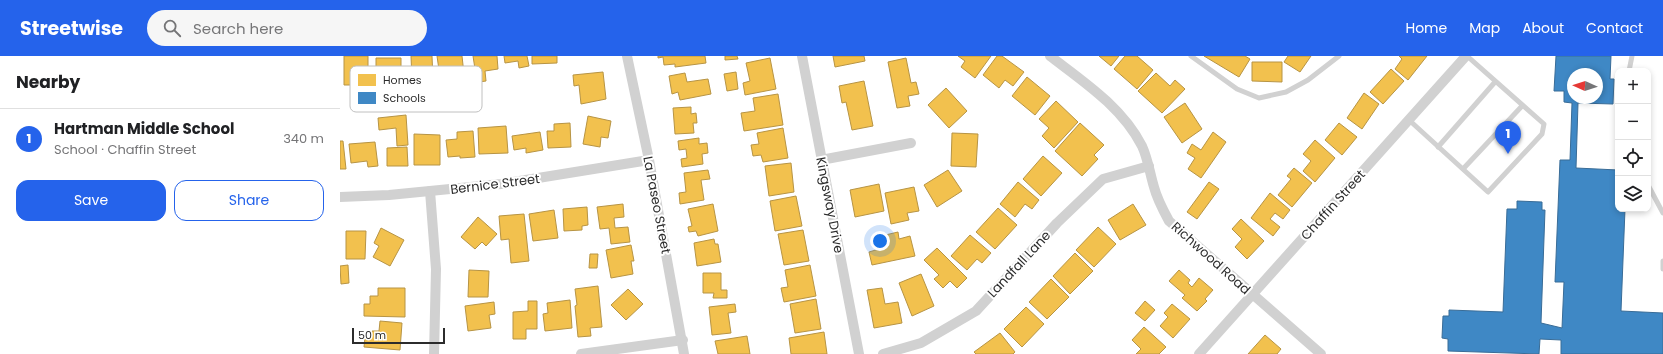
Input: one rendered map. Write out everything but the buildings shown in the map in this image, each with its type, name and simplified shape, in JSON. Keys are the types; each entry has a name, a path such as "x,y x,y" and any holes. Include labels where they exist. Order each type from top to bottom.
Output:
{"street":[{"name":"La Paseo Street","path":"627,56 649,160 683,340 684,354"},
{"name":"Kingsway Drive","path":"802,56 859,354"},
{"name":"Richwood Road","path":"1050,56 1104,98 1120,114 1134,132 1142,147 1149,166 1159,202 1169,221 1321,354"},
{"name":"Chaffin Street","path":"1199,354 1466,56"},
{"path":"821,160 911,142"},
{"name":"Bernice Street","path":"340,197 430,192 501,184 649,160"},
{"name":"Landfall Lane","path":"883,354 921,343 976,311 1057,223 1103,179 1149,166"},
{"path":"430,192 436,269 434,354"},
{"path":"581,354 683,340"}],"lane":[{"path":"1191,56 1237,89 1259,98 1286,92 1308,80 1339,56"},
{"path":"1409,120 1488,192 1542,134 1544,124 1466,56"},
{"path":"1630,68 1632,56"},
{"path":"1438,147 1495,82"},
{"path":"1463,169 1522,106"},
{"path":"1651,191 1663,213"},
{"path":"1663,261 1663,269"}],"place":[{"name":"Hartman Middle School","path":"1508,154"}]}
